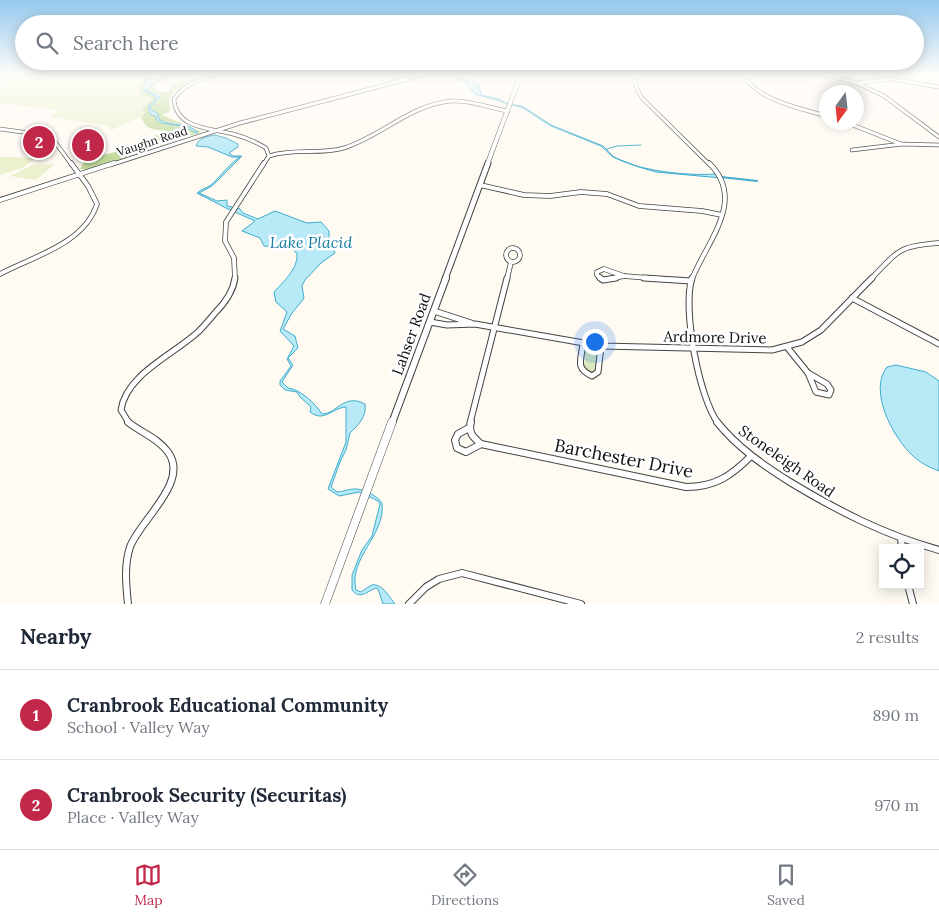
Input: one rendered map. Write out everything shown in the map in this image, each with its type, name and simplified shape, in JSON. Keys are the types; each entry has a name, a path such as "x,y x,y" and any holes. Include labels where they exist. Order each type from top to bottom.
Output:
{"street":[{"path":"174,102 176,111 185,121 194,126 247,138 266,148 282,151 327,151 346,147 397,119 442,102"},
{"name":"Vaughn Road","path":"0,200 216,130 321,102"},
{"path":"463,102 508,111"},
{"name":"Lahser Road","path":"325,604 511,102"},
{"name":"Stoneleigh Road","path":"646,102 723,178 727,203 691,280 688,303 708,407 726,435 751,456 824,503 858,522 901,540 939,550"},
{"path":"787,102 819,114"},
{"path":"892,102 939,137"},
{"path":"0,129 45,135 52,138 96,199 96,208 89,222 66,241 0,274"},
{"path":"864,129 902,144"},
{"path":"852,150 902,144 939,145"},
{"path":"266,148 269,156"},
{"path":"128,604 125,572 129,551 141,526 167,492 171,484 174,467 169,451 127,421 122,413 121,403 128,388 134,382 199,331 226,301 236,276 234,258 224,235 226,222 269,156 282,151"},
{"path":"480,185 524,195 550,196 581,192 607,194 640,206 702,211 722,215"},
{"name":"Ardmore Drive","path":"434,312 494,328 601,346 753,351 787,347 802,342 821,330 899,250 912,245 939,243"},
{"name":"Barchester Drive","path":"511,262 469,428 458,434 455,440 457,448 466,452 481,444 696,488 719,483 732,476 751,456"},
{"path":"624,276 604,269 596,272 596,275 603,280 624,276 691,280"},
{"path":"852,298 939,344"},
{"name":"Ardmore Drive","path":"430,322 448,325 475,324"},
{"path":"583,344 580,366 582,371 592,376 598,372 601,346"},
{"path":"787,347 808,373 828,384 831,390 830,395 820,394 815,391 810,384 808,373"},
{"path":"469,428 472,437 481,444"},
{"path":"901,540 902,544"},
{"path":"408,604 425,588 442,576 462,573 581,604"},
{"path":"909,589 913,604"}],"green space":[{"path":"0,102 149,102 142,109 145,113 143,115 112,130 108,126 52,117 57,110 6,104 0,106"},
{"path":"149,102 152,102 148,110 150,114 157,117 156,119 175,126 197,130 162,121 150,107 156,102 169,102 170,111 162,115 202,132 87,170 80,169 84,162 120,151 166,131 146,126 141,117 145,113 142,109"},
{"path":"0,157 36,158 22,168 0,175"},
{"path":"55,164 36,180 10,176 33,165"},
{"path":"590,349 596,351 598,355 596,371 591,373 584,367 585,352"}],"water":[{"path":"155,102 150,107 151,110 157,113 160,120 190,127 198,133 181,126 161,123 156,119 157,117 150,114 148,107"},
{"path":"511,105 522,106 551,125 603,146 618,159 613,157 601,146 551,126 523,108"},
{"name":"Lake Placid","path":"215,135 238,144 238,147 229,153 233,156 242,156 212,186 199,193 217,201 227,200 227,206 240,209 243,213 258,219 275,211 307,223 321,222 329,231 329,240 335,253 321,263 305,280 302,286 304,298 292,313 283,329 295,336 298,348 288,358 293,365 282,382 288,388 298,391 307,398 322,414 328,413 346,402 358,401 365,404 365,413 359,424 350,433 346,450 331,487 337,492 352,489 365,491 382,503 382,515 378,526 357,567 355,578 356,590 361,592 372,585 379,586 395,604 383,604 376,588 360,595 352,590 352,575 362,550 372,536 380,504 378,501 359,492 339,496 328,489 346,442 346,407 324,416 315,415 310,412 311,407 297,392 285,390 280,385 280,381 291,366 287,359 294,346 280,331 287,312 276,302 274,292 293,270 297,254 292,248 264,246 260,238 242,231 255,221 197,193 211,185 240,157 232,157 208,147 196,146 201,139"},
{"path":"635,166 663,172 715,174 721,178 656,172"},
{"path":"896,365 926,372 939,381 939,471 912,455 897,437 885,413 880,388 882,377 887,367"}],"waterway":[{"path":"607,149 617,146 641,145"},
{"path":"721,177 757,181"}],"place":[{"name":"Cranbrook Security (Securitas)","path":"39,142"},
{"name":"Cranbrook Educational Community","path":"88,145"}]}
